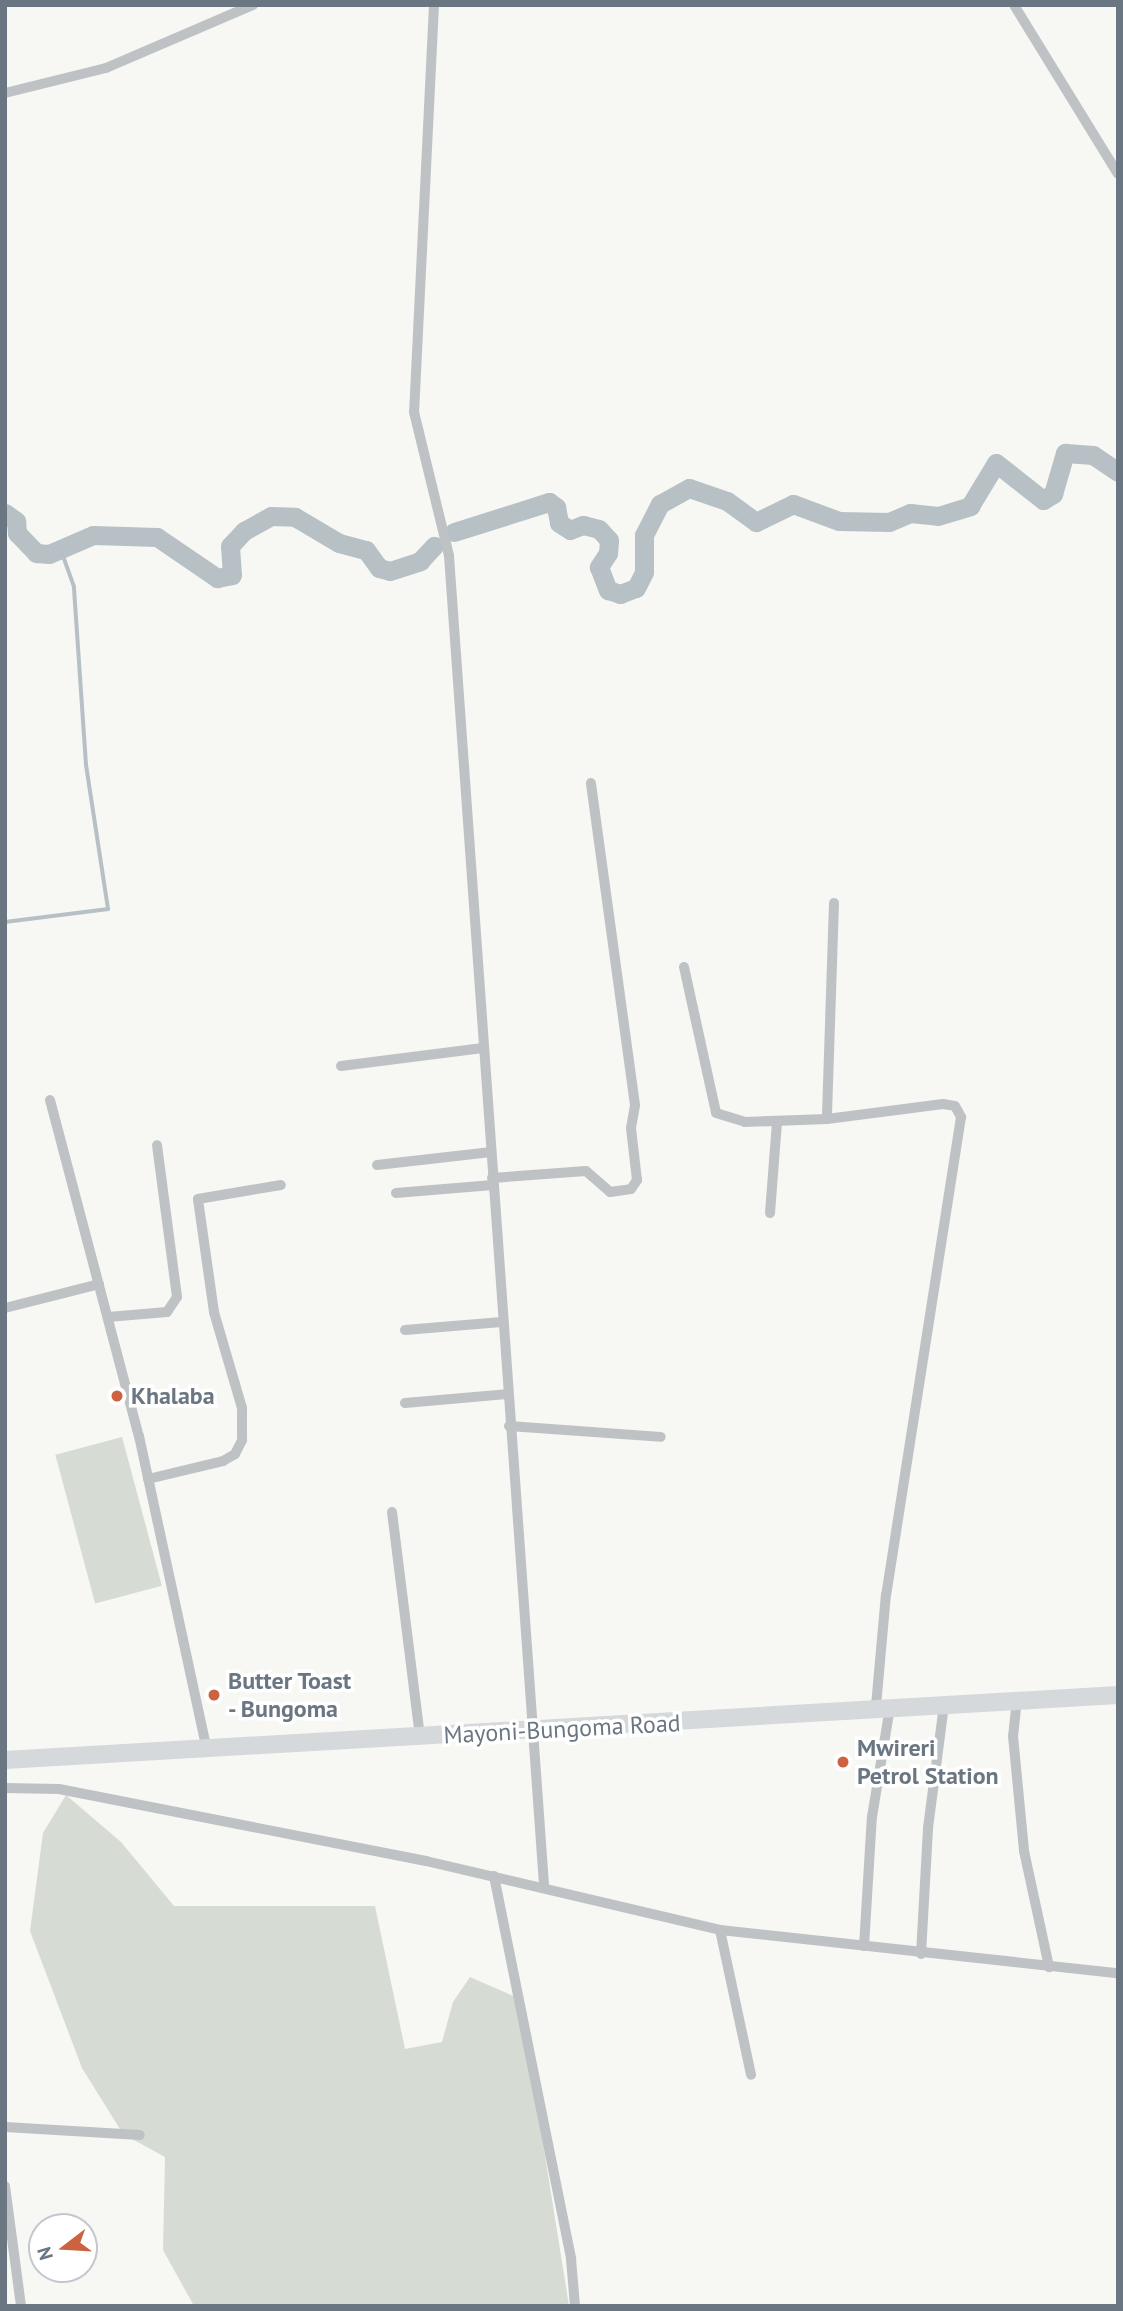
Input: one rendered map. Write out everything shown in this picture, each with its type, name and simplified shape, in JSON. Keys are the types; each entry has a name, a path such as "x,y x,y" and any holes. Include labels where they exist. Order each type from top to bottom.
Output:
{"main road":[{"name":"Mayoni-Bungoma Road","path":"5,1760 420,1737 533,1727 680,1723 883,1707 1118,1695"}],"street":[{"path":"5,93 106,68 253,5"},
{"path":"434,5 412,374 414,412 449,556 509,1426 544,1886"},
{"path":"1014,5 1118,174"},
{"path":"396,1193 586,1171 610,1192 631,1189 637,1180 631,1128 635,1105 591,783"},
{"path":"827,1119 834,903"},
{"path":"684,967 716,1114 732,1122 827,1119 950,1104 961,1117 886,1594 883,1707 872,1817 864,1946"},
{"path":"341,1066 483,1048"},
{"path":"50,1100 148,1479 206,1747"},
{"path":"770,1213 776,1121"},
{"path":"108,1317 167,1312 177,1297 157,1145"},
{"path":"377,1165 491,1152"},
{"path":"148,1479 223,1461 236,1454 242,1440 242,1408 214,1312 198,1199 281,1185"},
{"path":"5,1308 99,1284"},
{"path":"405,1330 502,1322"},
{"path":"405,1403 507,1395"},
{"path":"509,1426 662,1437"},
{"path":"392,1512 420,1737"},
{"path":"1017,1699 1013,1736 1024,1851 1049,1967"},
{"path":"921,1954 928,1828 944,1704"},
{"path":"5,1788 59,1789 544,1886 720,1930 921,1954 1118,1973"},
{"path":"494,1876 519,1981 571,2259 575,2306"},
{"path":"720,1930 751,2075"},
{"path":"5,2127 140,2134"},
{"path":"5,2187 21,2306"},
{"path":"5,2277 18,2276"}],"shaded area":[{"path":"122,1437 162,1586 95,1604 55,1455"},
{"path":"66,1795 121,1842 174,1906 375,1906 405,2049 442,2042 453,2002 470,1977 520,1999 569,2306 194,2306 163,2250 165,2157 123,2134 82,2068 30,1931 43,1833"}],"waterway":[{"path":"454,532 549,502 556,507 559,523 570,530 583,525 599,529 609,540 608,553 599,567 608,590 620,594 636,588 644,572 644,535 660,504 689,488 727,501 756,522 793,504 839,521 889,522 910,513 938,516 970,506 996,463 1043,500 1053,494 1065,453 1093,455 1118,472"},
{"path":"5,513 16,521 17,533 36,553 49,554 93,535 157,537 217,578 232,575 230,546 244,531 271,516 295,517 339,543 366,550 379,568 390,571 420,561 434,546"},
{"path":"5,922 108,909 86,765 74,587 60,548"}],"place":[{"name":"Khalaba","path":"117,1396"},
{"name":"Butter Toast - Bungoma","path":"214,1695"},
{"name":"Mwireri Petrol Station","path":"843,1762"}]}
